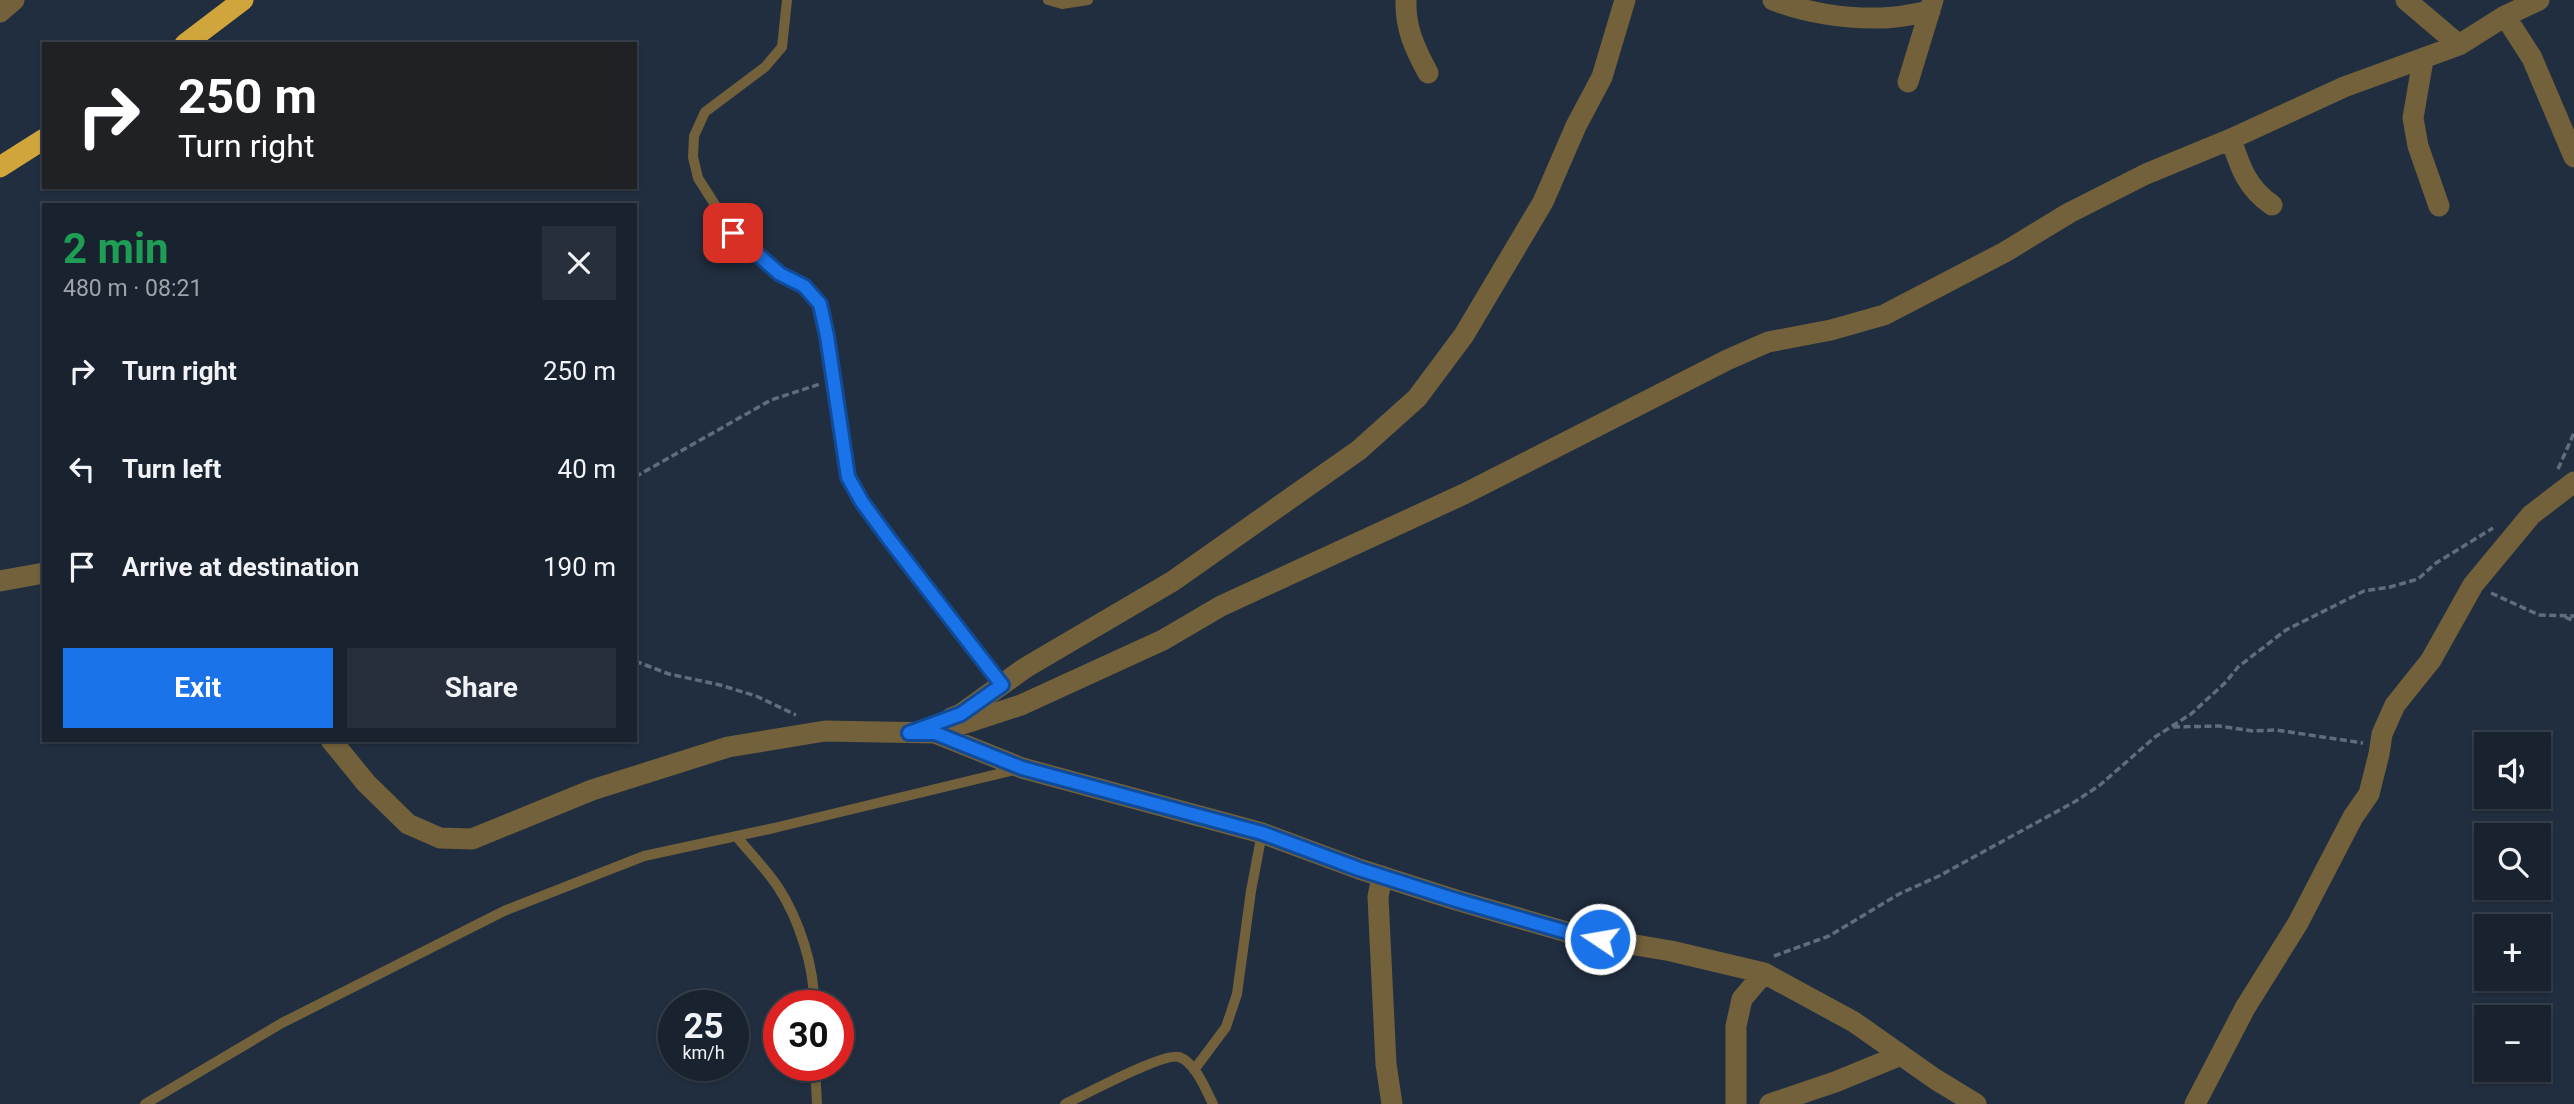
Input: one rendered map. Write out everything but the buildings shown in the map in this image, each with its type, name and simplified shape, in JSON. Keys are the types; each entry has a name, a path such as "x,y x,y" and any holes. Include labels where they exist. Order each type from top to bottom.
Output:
{"highway":[{"path":"188,42 243,0"},
{"path":"0,167 42,140"}],"street":[{"path":"0,12 14,0"},
{"path":"1406,0 1406,19 1416,50 1429,73"},
{"path":"909,733 961,714 1025,668 1184,573 1359,450 1417,398 1464,335 1543,202 1576,127 1602,77 1626,0"},
{"path":"1773,0 1790,7 1833,15 1882,19 1931,6"},
{"path":"2406,0 2459,45"},
{"path":"333,742 366,783 408,824 440,838 472,839 592,790 728,747 825,731 935,733 1021,705 1163,640 1221,606 1464,494 1727,360 1768,342 1831,330 1884,315 2005,251 2069,213 2146,174 2231,139 2344,87 2459,45 2505,16 2539,0"},
{"path":"1908,82 1931,6"},
{"path":"2505,16 2532,58 2574,157"},
{"path":"2423,60 2413,118 2417,146 2439,206"},
{"path":"2231,139 2249,184 2257,195 2272,205"},
{"path":"2195,1104 2245,1008 2298,923 2353,817 2369,794 2382,734 2395,705 2431,660 2473,585 2565,477"},
{"path":"0,581 42,573"},
{"path":"935,733 1022,768 1262,833 1382,876 1577,935 1671,951 1757,972 1854,1022 1976,1104"},
{"path":"1382,876 1378,897 1385,1040 1392,1104"},
{"path":"1736,1104 1736,1026 1742,999 1757,972"},
{"path":"1770,1104 1835,1082 1900,1055"}],"lane":[{"path":"787,0 782,47 765,67 705,111 694,136 692,157 698,178 733,233 780,274 804,286 820,304 848,477 862,502 889,539 1002,685"},
{"path":"1048,0 1062,4 1088,0"},
{"path":"145,1104 282,1023 504,911 644,856 976,781 1022,768"},
{"path":"1194,1070 1226,1027 1237,994 1262,833"},
{"path":"736,836 779,888 803,941 814,990"},
{"path":"1065,1104 1173,1055 1182,1057 1201,1077 1213,1104"},
{"path":"816,1081 817,1104"}],"path":[{"path":"637,476 771,400 833,380"},
{"path":"2565,477 2574,433"},
{"path":"1757,972 1779,953 1829,936 1899,894 1939,876 2076,801 2100,785 2155,737 2191,715 2238,667 2286,630 2364,591 2418,579 2436,563 2499,525"},
{"path":"2473,585 2539,615 2574,618"},
{"path":"637,662 669,674 720,684 756,696 825,731"},
{"path":"2171,727 2219,726 2253,731 2276,730 2380,746"}],"route":[{"path":"733,233 780,274 804,286 820,304 848,477 862,502 889,539 1002,685 961,714 909,733 935,733 1022,768 1262,833 1359,869 1456,900 1577,935 1600,939"}]}
